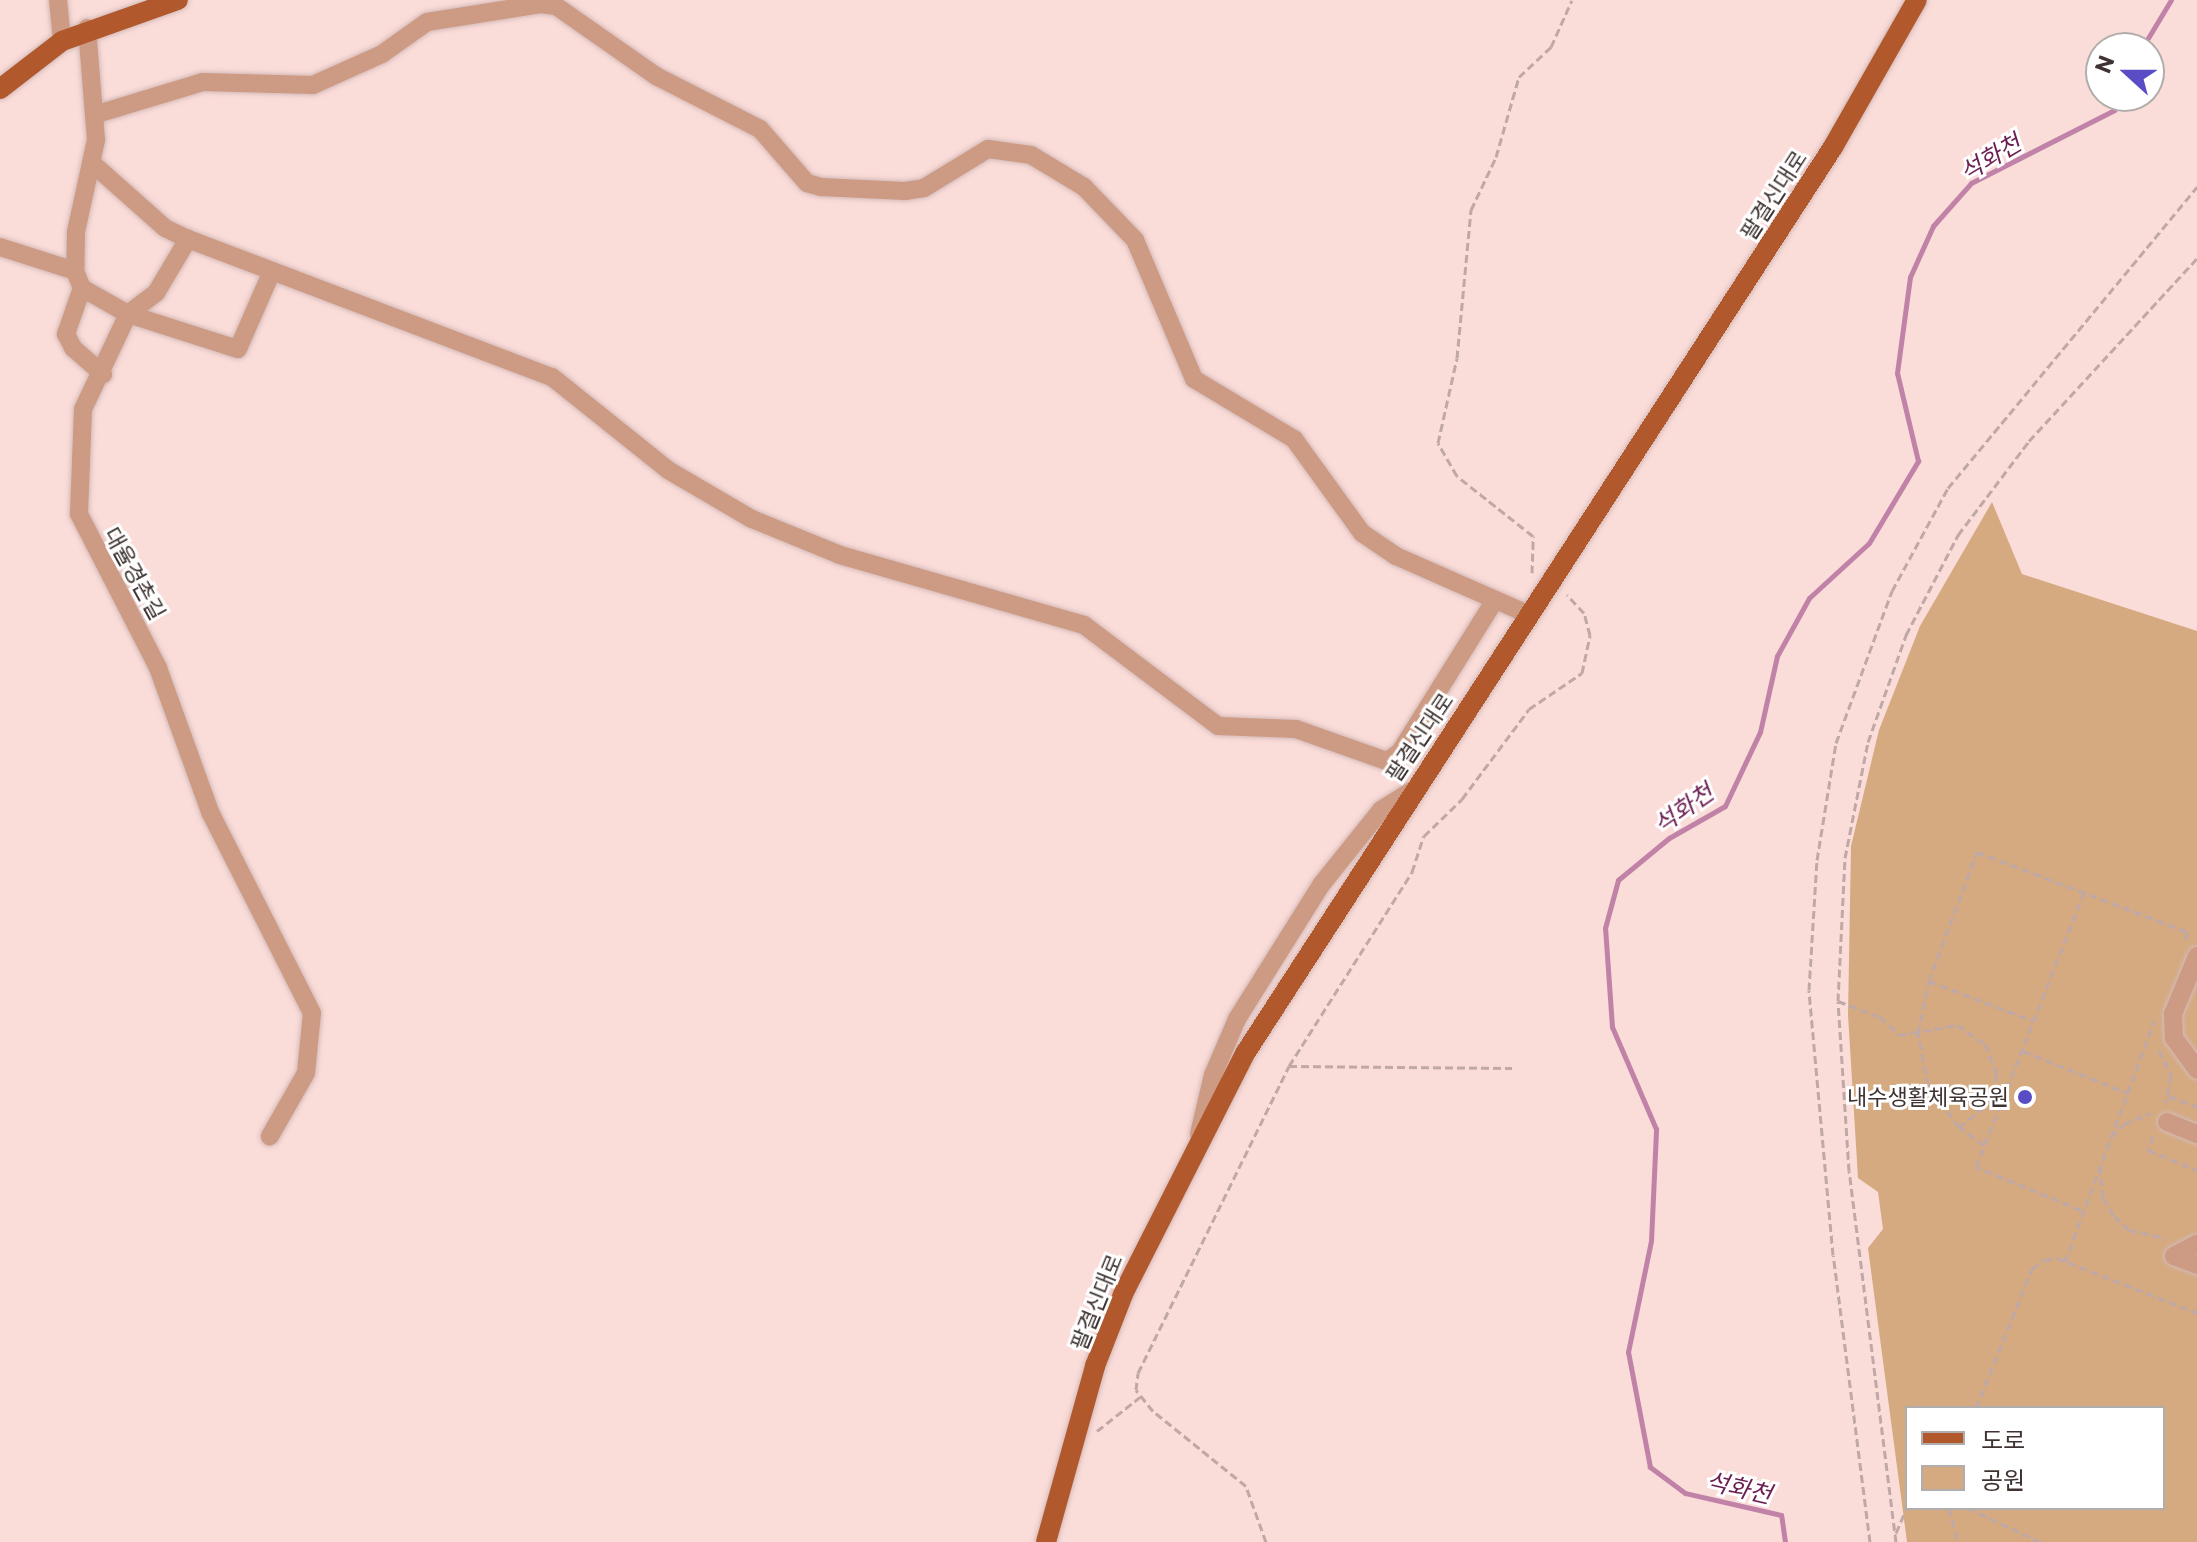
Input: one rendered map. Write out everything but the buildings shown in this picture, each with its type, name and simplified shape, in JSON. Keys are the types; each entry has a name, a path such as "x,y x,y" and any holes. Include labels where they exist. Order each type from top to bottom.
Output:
{"main road":[{"path":"0,89 62,41 87,28 178,0"},
{"name":"팔결신대로","path":"1046,1542 1069,1453 1124,1292 1198,1137 1299,965 1524,613 1551,584 1833,147 1917,0"}],"street":[{"path":"58,0 62,41"},
{"path":"97,114 216,80 313,85 382,54 427,22 541,4 573,16 656,76 760,129 807,183 821,187 905,191 924,188 988,149 1031,155 1084,187 1135,240 1194,379 1294,439 1362,533 1396,556 1524,613"},
{"path":"87,28 97,114 93,164 76,232 79,280 66,334 73,348 103,374"},
{"path":"93,164 165,228 188,239 552,377 668,470 752,519 840,555 1084,625 1218,726 1296,729 1387,761 1400,752 1495,600"},
{"path":"128,314 156,293 188,239"},
{"path":"0,247 79,280 128,314 238,349 272,271"},
{"name":"대율경촌길","path":"128,314 78,430 79,514 86,536 158,668 210,812 312,1013 306,1073 270,1136"},
{"path":"2190,950 2173,1014 2174,1038 2197,1070"},
{"path":"2165,1116 2197,1134"},
{"path":"2197,1244 2174,1256 2197,1265"}],"path":[{"path":"1524,613 1537,551 1533,536 1457,476 1438,443 1457,358 1471,210 1496,157 1519,77 1551,47 1572,0"},
{"path":"1870,1542 1833,1255 1809,990 1817,860 1836,743 1886,605 1948,488 2197,187"},
{"path":"1896,1542 1849,1171 1838,1001 1853,806 1886,689 1931,582 2029,441 2197,258"},
{"path":"1266,1542 1246,1486 1140,1397 1138,1373 1289,1066 1412,872 1424,836 1462,799 1529,709 1582,673 1590,655 1584,613 1551,584"},
{"path":"1984,1145 1959,1127 1928,1085 1918,1033 1929,981 1977,852 2188,932 2190,950"},
{"path":"2083,1211 1976,1167 2084,893"},
{"path":"1929,981 2034,1021"},
{"path":"1838,1001 1880,1017 1899,1035 1918,1033 1937,1024 1957,1025 1978,1038 1993,1059 1997,1074 1989,1099 1959,1127"},
{"path":"2065,1262 2158,1011"},
{"path":"2022,1051 2127,1093"},
{"path":"1289,1066 1512,1068"},
{"path":"2169,1096 2197,1107"},
{"path":"2110,1139 2124,1124 2165,1116"},
{"path":"2101,1158 2103,1198 2114,1216 2149,1237 2170,1239"},
{"path":"1977,1406 2032,1269 2044,1260 2065,1262 2197,1313"},
{"path":"1069,1453 1140,1397"},
{"path":"1895,1536 1906,1510"},
{"path":"1950,1510 1958,1542"},
{"path":"1972,1510 2040,1542"}],"green space":[{"name":"내수생활체육공원","path":"1992,502 2022,574 2197,631 2197,1542 1907,1542 1868,1248 1883,1229 1878,1192 1858,1178 1848,1015 1851,846 1879,730 1920,626"}],"waterway":[{"name":"석화천","path":"2152,32 2171,0"},
{"name":"석화천","path":"1785,1542 1781,1515 1685,1493 1650,1467 1628,1352 1651,1241 1656,1129 1612,1027 1605,928 1618,880 1669,838 1725,806 1760,732 1777,656 1809,598 1869,543 1918,461 1897,373 1910,277 1933,226 1971,183 2110,112"}],"place":[{"name":"내수생활체육공원","path":"2025,1097"}]}
